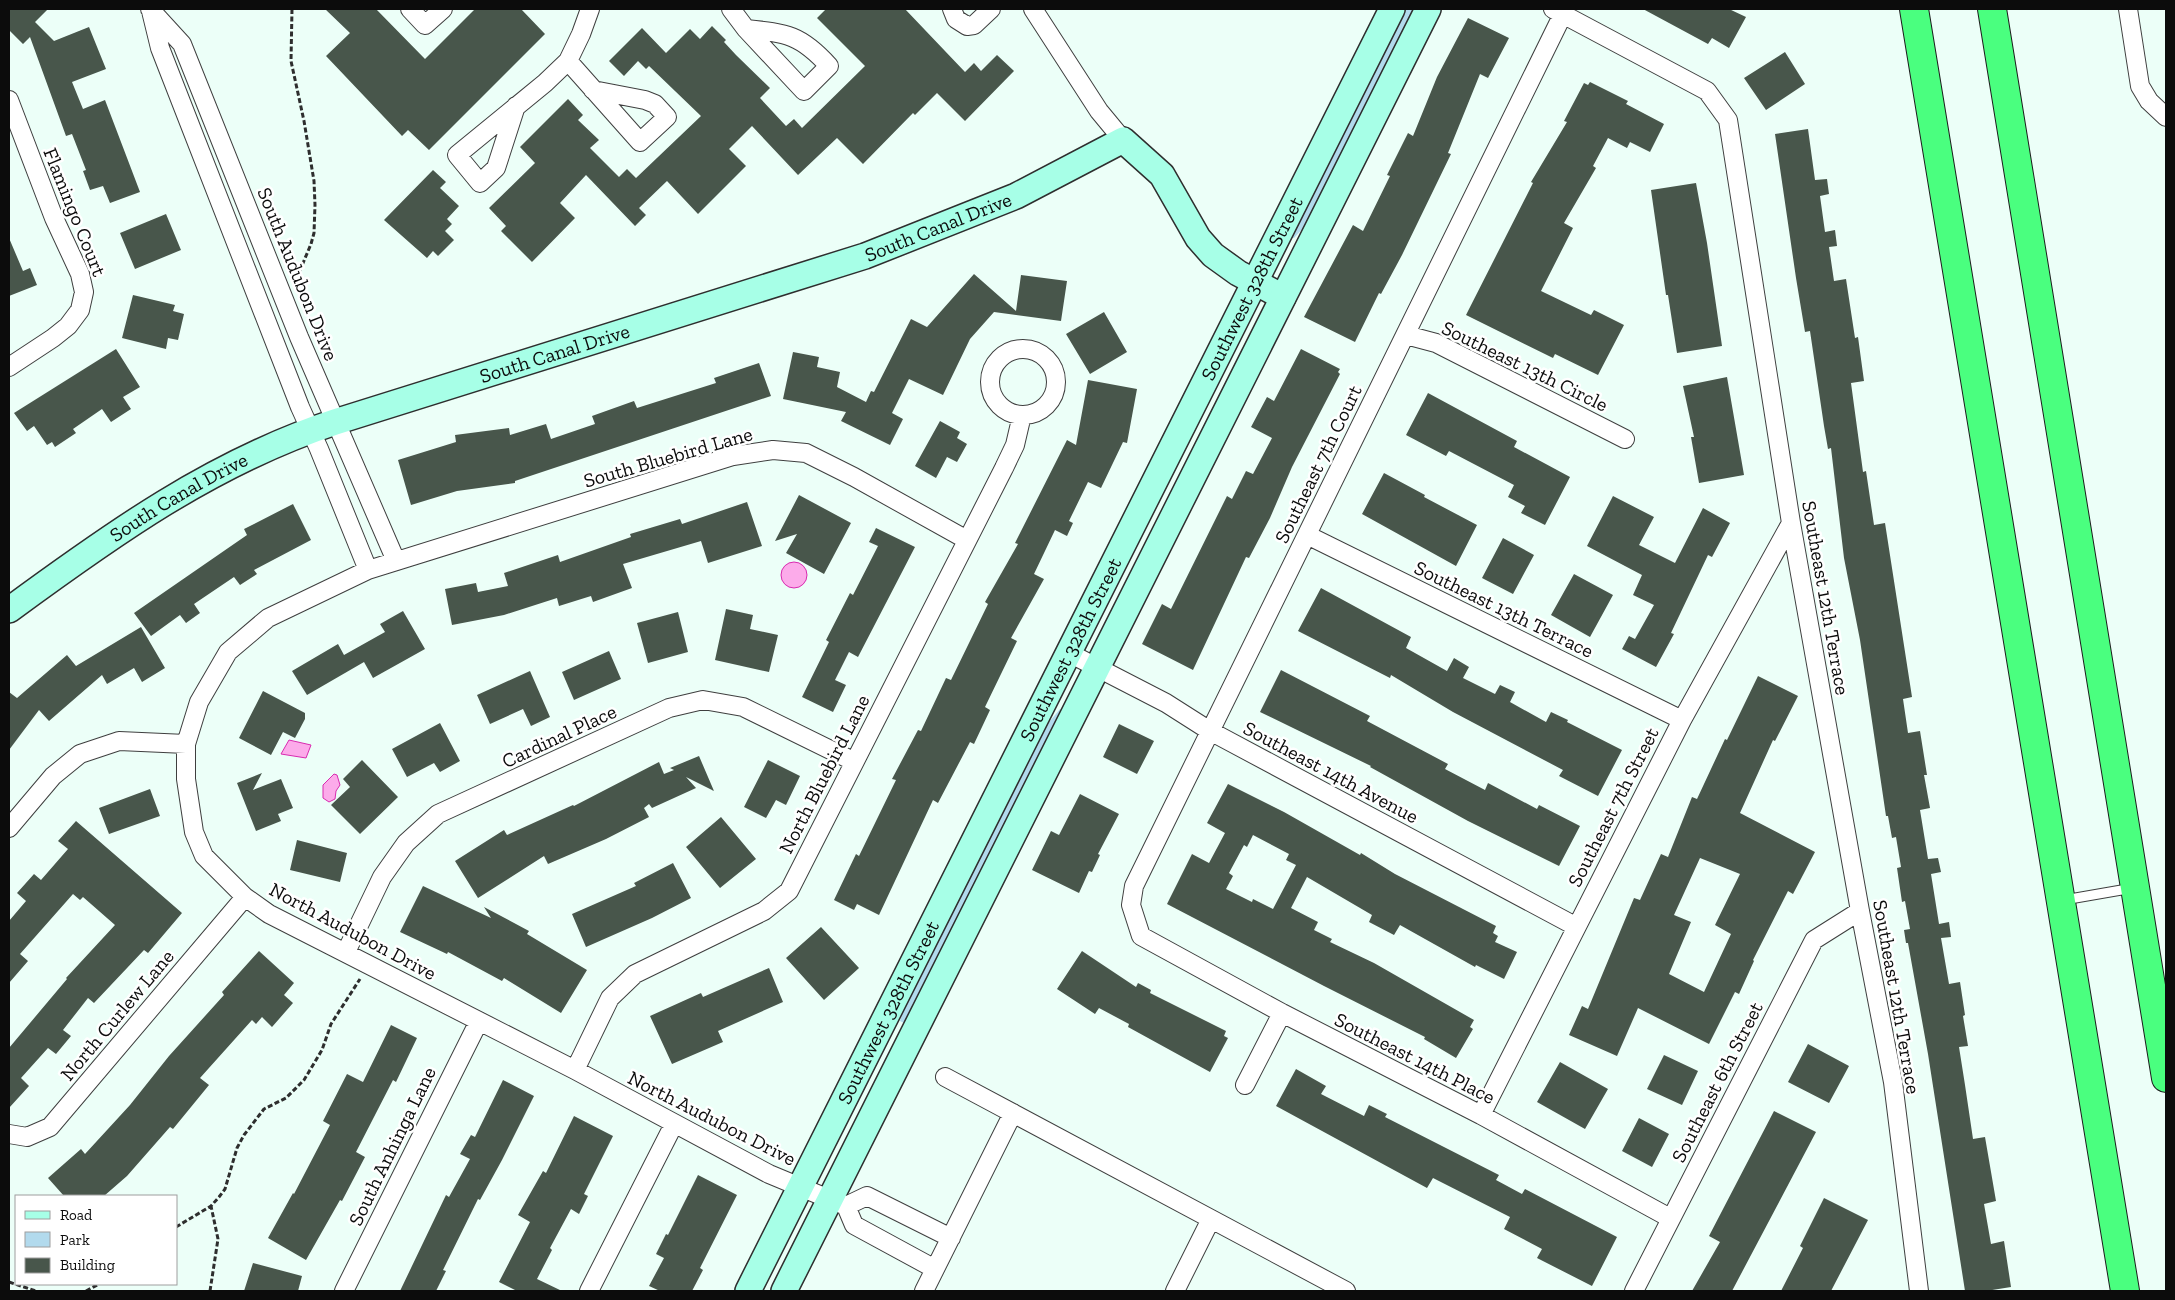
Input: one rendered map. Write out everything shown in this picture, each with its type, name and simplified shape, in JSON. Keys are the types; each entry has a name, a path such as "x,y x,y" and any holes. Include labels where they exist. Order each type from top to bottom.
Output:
{"highway":[{"path":"1914,9 2125,1291"},
{"path":"1992,9 2166,1078"}],"street":[{"name":"South Audubon Drive","path":"152,9 182,44 335,422 396,561"},
{"name":"South Audubon Drive","path":"152,9 160,48 254,291 368,570"},
{"path":"410,9 426,25 442,9"},
{"path":"516,106 568,61 582,34 590,9"},
{"path":"731,9 746,29"},
{"path":"952,9 956,19 967,26 974,25 991,9"},
{"path":"1033,9 1099,111 1123,140 1162,176 1198,238 1230,267 1283,297"},
{"name":"Southwest 328th Street","path":"748,1291 1392,9"},
{"name":"Southwest 328th Street","path":"784,1291 838,1203 1098,667 1428,9"},
{"path":"2128,9 2140,86 2150,101 2166,117"},
{"name":"Southeast 7th Court","path":"1141,936 1131,905 1134,886 1406,334 1558,11"},
{"name":"Southeast 12th Terrace","path":"1558,11 1707,90 1728,120 1791,522 1860,911 1893,1082 1915,1290"},
{"path":"568,61 593,90"},
{"name":"Flamingo Court","path":"9,100 54,218 80,274 84,292 80,310 68,326 9,367"},
{"name":"South Canal Drive","path":"9,610 133,520 203,479 258,452 335,422 864,256 1016,196 1123,140"},
{"name":"Southeast 13th Circle","path":"1406,334 1436,343 1624,439"},
{"name":"North Bluebird Lane","path":"575,1070 610,998 635,974 764,911 789,891 853,761 1015,445 1022,415"},
{"name":"South Bluebird Lane","path":"368,570 733,456 773,450 806,453 854,476 967,540"},
{"name":"Southeast 7th Street","path":"1481,1115 1575,926 1682,720 1791,522"},
{"name":"Southeast 13th Terrace","path":"1307,535 1682,720"},
{"name":"North Audubon Drive","path":"368,570 268,618 228,652 199,702 186,744 186,779 194,832 204,856 245,897 269,914 575,1070 769,1174 838,1203"},
{"name":"Southeast 14th Avenue","path":"1069,653 1166,703 1210,731 1575,926"},
{"name":"Cardinal Place","path":"346,952 382,877 406,843 438,814 669,708 703,700 743,707 853,761"},
{"path":"9,828 53,776 80,754 119,741 186,744"},
{"name":"North Curlew Lane","path":"9,1134 27,1137 50,1127 245,897"},
{"name":"Southeast 6th Street","path":"1634,1291 1814,940 1860,911"},
{"name":"Southeast 14th Place","path":"1141,936 1282,1013 1481,1115 1670,1218"},
{"path":"1245,1086 1282,1013"},
{"name":"South Anhinga Lane","path":"344,1291 479,1021"},
{"path":"945,1077 1346,1291"},
{"path":"924,1291 1013,1113"},
{"path":"589,1291 674,1124"},
{"path":"935,1269 854,1225 838,1203 867,1196 950,1238"},
{"path":"1174,1291 1211,1219"}],"lane":[{"path":"2062,900 2135,887"}],"path":[{"path":"292,9 291,61 304,121 314,181 315,205 314,234 298,275"},
{"path":"178,1226 211,1206 225,1189 237,1148 256,1118 273,1103 286,1098 304,1080 322,1050 331,1024 362,975"},
{"path":"210,1291 218,1239 211,1206"},
{"path":"18,1285 36,1291"},
{"path":"86,1291 97,1285"}],"green space":[{"path":"1405,9 1416,9 1306,225 1294,238 1291,238"},
{"path":"1060,709 1063,710 906,1024 900,1021 907,999 1045,727"}],"shaded area":[{"path":"794,562 803,566 807,575 803,584 794,588 785,584 781,575 785,566"},
{"path":"289,740 311,745 306,758 281,754"},
{"path":"334,774 337,775 340,785 336,791 335,799 329,802 323,798 323,785"}],"building":[{"path":"9,9 48,9 35,22 54,41 89,27 106,69 72,82 83,109 105,100 140,192 110,203 103,186 90,190 83,171 86,170 72,134 66,136 30,37 23,44 9,30"},
{"path":"325,9 376,9 425,59 475,9 521,9 545,34 429,150 408,130 402,136 326,56 350,33"},
{"path":"826,9 905,9 965,72 974,63 981,71 997,55 1014,71 965,121 937,93 915,115 913,113 863,164 837,138 798,175 752,126 729,149 746,166 698,214 667,181 639,208 646,215 635,226 586,175 560,203 575,218 532,262 501,231 506,226 489,208 535,163 520,147 568,99 583,115 578,120 599,140 590,148 619,177 627,169 636,178 701,116 649,66 646,69 638,61 624,76 609,61 642,28 666,53 690,29 700,39 712,26 726,40 724,42 736,55 770,88 760,98 786,126 794,119 802,128 865,66 817,18"},
{"path":"1643,9 1729,9 1746,17 1729,48 1712,38 1708,44"},
{"path":"1468,18 1509,38 1488,78 1480,74 1448,153 1451,154 1402,255 1381,294 1379,293 1355,342 1304,317 1353,225 1363,231 1390,176 1387,175 1408,133 1413,136 1437,77"},
{"path":"1785,52 1805,84 1766,110 1744,78"},
{"path":"1590,82 1628,101 1626,104 1664,124 1650,152 1630,142 1627,148 1608,138 1593,166 1596,168 1564,223 1573,228 1541,291 1591,315 1594,310 1624,325 1598,375 1555,354 1553,358 1466,315 1533,183 1531,182 1567,122 1564,121 1584,83 1588,85"},
{"path":"1808,129 1815,180 1827,179 1829,194 1820,196 1825,232 1835,230 1837,246 1829,247 1834,281 1846,279 1855,338 1858,337 1864,381 1851,383 1863,472 1866,471 1874,525 1885,523 1912,697 1903,699 1908,733 1920,731 1927,775 1924,775 1930,808 1920,810 1928,859 1938,858 1941,872 1931,874 1939,924 1949,922 1951,937 1941,938 1949,984 1960,982 1965,1015 1963,1016 1968,1046 1959,1047 1973,1139 1985,1137 1996,1201 1984,1204 1991,1244 2004,1241 2011,1287 1986,1291 1965,1291 1928,1054 1904,930 1910,929 1905,901 1902,902 1897,868 1901,867 1896,837 1892,838 1888,816 1886,816 1860,640 1844,558 1831,448 1828,449 1810,331 1805,332 1775,134"},
{"path":"433,170 446,182 440,188 459,206 447,219 452,224 445,231 454,240 438,256 433,251 427,258 384,220"},
{"path":"1696,183 1722,346 1677,353 1668,295 1666,295 1651,190"},
{"path":"166,214 181,250 135,269 120,233"},
{"path":"9,238 23,271 30,268 37,285 9,296"},
{"path":"974,274 1016,311 1021,275 1067,281 1061,321 994,312 970,339 943,395 909,379 892,413 903,419 890,445 841,421 846,412 783,399 793,352 819,357 817,367 840,372 837,387 866,402 871,391 874,392 911,319 927,327"},
{"path":"133,295 175,305 173,311 184,314 178,340 168,338 166,349 122,338"},
{"path":"1104,312 1127,352 1090,374 1066,334"},
{"path":"116,349 140,387 123,397 131,409 111,422 102,409 73,429 76,433 55,447 52,442 47,445 34,426 27,431 14,413"},
{"path":"1301,349 1340,369 1338,372 1340,374 1292,467 1270,518 1249,558 1246,557 1193,670 1142,644 1162,604 1171,609 1227,496 1232,499 1246,471 1253,474 1272,438 1251,427 1267,397 1274,401"},
{"path":"759,363 771,396 515,481 515,483 457,491 411,505 398,460 456,442 455,435 509,428 510,435 546,424 551,439 595,424 592,416 634,401 637,408 716,383 714,378"},
{"path":"1727,377 1744,475 1699,483 1691,437 1694,437 1683,386"},
{"path":"1088,380 1137,389 1127,443 1123,442 1101,488 1088,482 1069,521 1073,523 1067,536 1055,530 1034,574 1044,579 1011,638 1017,641 985,707 990,710 974,744 970,742 938,803 933,800 879,915 857,904 854,910 834,900 856,854 859,856 896,780 892,779 918,730 921,731 946,678 951,680 988,604 985,602 1018,544 1015,543 1067,440 1076,445"},
{"path":"1428,393 1517,441 1514,447 1570,477 1545,525 1521,513 1525,506 1508,497 1514,485 1449,451 1446,456 1406,435"},
{"path":"940,421 960,432 957,438 967,444 957,462 947,457 936,478 915,466"},
{"path":"1384,473 1477,525 1456,566 1362,514"},
{"path":"799,495 851,523 824,574 786,553 797,534 775,541"},
{"path":"1613,496 1654,517 1639,545 1675,563 1703,508 1730,523 1712,557 1708,555 1671,633 1674,634 1656,667 1622,649 1629,636 1635,639 1654,605 1633,595 1642,575 1587,546"},
{"path":"747,502 762,546 708,563 701,541 623,564 632,588 593,602 591,596 559,606 557,598 504,615 452,625 445,589 476,583 478,592 508,586 504,573 558,555 560,562 631,537 630,534 680,519 682,524"},
{"path":"293,504 311,540 254,570 257,574 240,585 234,577 194,604 200,613 186,623 180,615 151,636 134,613 247,535 244,529"},
{"path":"876,528 915,547 858,657 849,652 835,680 846,685 833,712 802,697 829,642 826,640 850,593 853,595 878,546 869,542"},
{"path":"1503,538 1534,555 1513,594 1482,578"},
{"path":"1574,574 1613,595 1590,637 1551,615"},
{"path":"1321,588 1411,637 1406,648 1447,671 1454,658 1469,667 1463,678 1495,694 1500,685 1515,692 1510,702 1546,722 1551,712 1622,750 1598,796 1559,776 1563,770 1453,712 1391,675 1390,678 1298,631"},
{"path":"726,609 753,615 750,629 778,635 769,672 715,660"},
{"path":"403,611 425,649 373,678 364,662 307,695 292,671 338,644 344,655 385,632 380,624"},
{"path":"678,612 688,652 648,663 637,623"},
{"path":"141,627 165,668 142,682 134,668 107,684 102,675 49,721 39,710 9,750 9,692 17,698 67,655 76,666"},
{"path":"609,651 621,679 574,700 562,672"},
{"path":"1281,670 1370,716 1367,721 1448,764 1445,769 1485,790 1488,783 1537,809 1539,805 1580,826 1559,866 1468,821 1371,766 1260,712"},
{"path":"530,671 550,717 531,726 523,709 490,724 477,695"},
{"path":"1758,676 1798,696 1775,741 1773,740 1740,813 1815,852 1793,894 1788,891 1753,960 1739,994 1735,992 1709,1044 1638,1008 1617,1056 1569,1035 1582,1006 1588,1009 1634,898 1640,900 1661,854 1668,857 1692,797 1697,799 1725,739 1727,740","holes":["1700,858 1740,874 1715,925 1731,934 1704,992 1669,974 1691,922 1674,915"]},
{"path":"263,691 305,713 305,719 295,738 283,732 271,755 239,738"},
{"path":"440,723 460,761 440,772 434,763 407,777 392,749"},
{"path":"1119,724 1154,741 1137,774 1103,757"},
{"path":"699,756 714,791 686,777 696,788 652,808 649,804 644,808 649,817 606,839 548,864 544,856 478,898 455,861 504,830 507,835 574,806 659,762 664,774 674,770 670,768"},
{"path":"362,760 398,797 360,834 331,805 350,787 343,779"},
{"path":"768,760 800,776 786,805 776,800 766,818 744,807"},
{"path":"262,773 253,790 281,779 293,808 278,814 281,821 256,831 237,783"},
{"path":"1228,784 1496,926 1493,933 1498,936 1495,942 1517,952 1504,979 1476,965 1475,967 1400,925 1394,935 1369,922 1372,915 1307,877 1291,908 1318,922 1314,930 1332,939 1330,942 1374,963 1474,1020 1470,1027 1473,1029 1456,1058 1424,1039 1425,1037 1167,904 1192,854 1209,863 1225,833 1207,823","holes":["1253,835 1289,854 1286,860 1296,865 1273,909 1253,899 1252,902 1226,889 1233,876 1229,873 1244,845 1247,847"]},
{"path":"150,789 160,816 109,834 99,808"},
{"path":"1080,794 1119,814 1098,854 1100,855 1092,872 1089,871 1079,893 1032,870 1051,831 1059,835"},
{"path":"721,817 756,859 720,888 686,847"},
{"path":"76,821 182,913 148,953 144,950 94,1003 88,998 63,1030 71,1036 56,1054 48,1048 21,1078 29,1086 9,1108 9,1048 66,978 115,925 83,897 80,900 73,894 20,954 28,961 9,983 9,921 26,901 17,893 34,874 41,880 68,849 58,841"},
{"path":"297,840 347,853 340,882 290,870"},
{"path":"673,863 691,898 652,918 586,947 572,914 636,886 634,883"},
{"path":"423,886 491,918 484,907 529,931 527,934 587,970 561,1013 504,978 502,981 448,952 447,954 400,932"},
{"path":"821,927 859,968 824,1000 786,958"},
{"path":"259,951 294,983 284,995 293,1003 272,1027 262,1017 256,1024 252,1020 200,1078 209,1085 173,1129 170,1127 127,1176 105,1195 63,1195 48,1178 81,1149 85,1154 130,1105 169,1056 224,995 222,992"},
{"path":"1082,951 1136,987 1138,983 1151,990 1150,993 1226,1031 1224,1036 1228,1038 1210,1072 1128,1027 1129,1024 1099,1008 1095,1014 1057,989"},
{"path":"769,968 783,1002 718,1031 723,1042 672,1064 650,1016 701,993 703,997"},
{"path":"391,1025 417,1038 396,1082 393,1080 356,1152 365,1157 342,1201 340,1200 306,1260 268,1238 294,1194 330,1125 323,1121 347,1074 363,1082"},
{"path":"1808,1044 1849,1066 1829,1103 1788,1082"},
{"path":"1664,1055 1698,1071 1682,1105 1647,1089"},
{"path":"1560,1062 1608,1089 1585,1129 1537,1102"},
{"path":"1296,1069 1326,1086 1321,1094 1364,1116 1369,1105 1387,1114 1385,1117 1499,1175 1496,1180 1522,1194 1525,1189 1617,1237 1592,1286 1537,1258 1542,1249 1504,1229 1510,1217 1433,1178 1427,1188 1276,1106"},
{"path":"503,1080 534,1096 502,1160 480,1200 478,1199 443,1270 446,1271 436,1291 400,1291 446,1195 449,1197 470,1159 460,1154 471,1135 475,1137"},
{"path":"1774,1111 1816,1132 1732,1291 1692,1291 1720,1242 1709,1236"},
{"path":"574,1116 613,1136 584,1194 588,1196 579,1214 571,1209 550,1248 552,1250 537,1279 562,1291 517,1291 499,1282 530,1222 518,1215 543,1171 546,1173"},
{"path":"1639,1118 1669,1134 1652,1167 1622,1151"},
{"path":"698,1175 737,1195 700,1268 703,1270 692,1291 660,1291 649,1286 664,1258 656,1254 666,1234 668,1235"},
{"path":"1824,1198 1868,1220 1831,1291 1781,1291 1803,1248 1800,1246"},
{"path":"253,1263 302,1276 298,1291 244,1291"}]}
